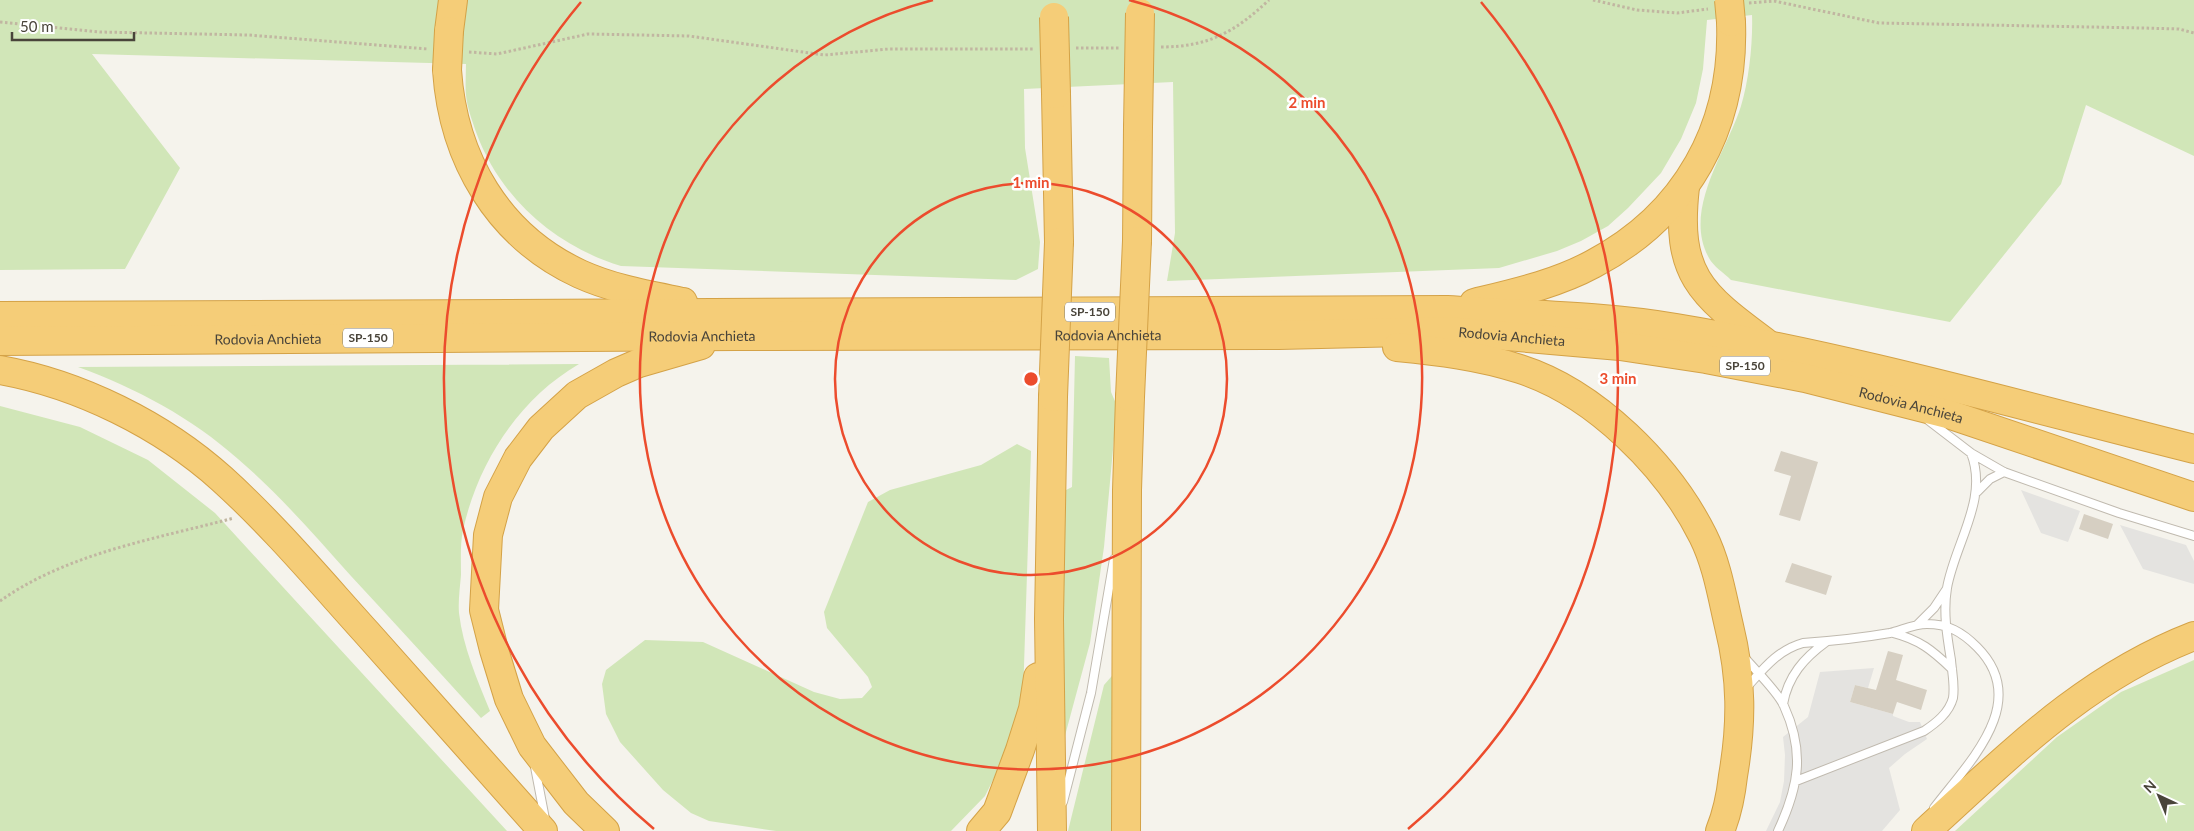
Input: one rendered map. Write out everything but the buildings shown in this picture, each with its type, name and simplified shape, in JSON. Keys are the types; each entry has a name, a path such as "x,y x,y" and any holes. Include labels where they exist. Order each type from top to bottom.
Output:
{"highway":[{"path":"453,0 444,50 455,126 473,173 496,206 532,243 554,259 601,282 638,292 735,324"},
{"path":"1126,831 1127,490 1137,241 1140,7"},
{"path":"1052,831 1049,619 1053,397 1059,242 1054,8"},
{"path":"1447,310 1557,280 1592,265 1623,247 1664,212 1685,187 1704,155 1714,133 1725,98 1732,48 1731,8"},
{"path":"1685,187 1683,230 1686,253 1691,270 1700,285 1725,312 1771,346"},
{"name":"Rodovia Anchieta","path":"0,341 1447,310 1581,318 1674,328 1771,346 1926,382 2194,449"},
{"name":"Rodovia Anchieta","path":"0,316 735,324 1279,336 1448,331 1620,346 1706,359 1805,378 1952,415 2194,498"},
{"path":"605,831 576,803 532,746 509,699 484,610 488,535 502,490 518,458 541,428 577,395 616,373 735,324"},
{"path":"1279,336 1445,352 1482,359 1521,370 1589,404 1620,428 1644,452 1685,505 1703,536 1716,571 1733,644 1740,694 1737,752 1730,795 1720,831"},
{"path":"0,370 50,382 81,392 132,417 181,447 221,478 257,512 543,831"},
{"path":"980,831 996,812 1020,750 1032,709 1049,619"},
{"path":"1925,824 2035,732 2091,689 2146,657 2194,636"},
{"path":"1126,716 1144,831"}],"lane":[{"path":"1901,402 1971,453 2004,472 2119,513 2194,536"},
{"path":"1796,781 1924,731 1940,719 1952,700 1954,682 1945,626 1947,588 1977,492 1976,471 1971,453"},
{"path":"1977,492 1990,479 2004,472"},
{"path":"1118,539 1127,490"},
{"path":"1056,831 1091,693 1116,548"},
{"path":"1917,625 1934,608 1947,588"},
{"path":"1740,694 1778,654 1789,647 1803,643 1891,632 1928,624 1945,626 1961,632 1985,654 1993,668 1998,681 1999,696 1997,710 1984,740 1925,824 1916,831"},
{"path":"1891,632 1907,636 1928,647 1952,669"},
{"path":"1783,704 1794,672 1813,652 1828,641"},
{"path":"1733,644 1783,704 1797,744 1799,762 1796,781 1790,807 1778,831"},
{"path":"532,746 547,831"}],"path":[{"path":"1156,47 1186,47 1217,37 1231,31 1251,17 1269,0"},
{"path":"1593,0 1637,10 1677,13 1731,8 1781,0"},
{"path":"1774,1 1879,23 2142,28 2179,30 2194,33"},
{"path":"0,22 100,32 248,35 444,50"},
{"path":"467,52 497,54 588,34 689,36 824,55 889,49 1038,49"},
{"path":"1068,49 1127,48"},
{"path":"0,601 17,589 90,556 257,512"}],"green space":[{"path":"0,0 2194,0 2194,156 2086,105 2061,184 1950,322 1731,280 1709,258 1702,240 1701,220 1710,181 1744,96 1750,61 1752,15 1707,20 1703,69 1696,103 1681,139 1661,173 1628,208 1608,226 1581,241 1557,251 1499,268 1167,281 1175,233 1173,82 1024,89 1025,148 1040,242 1038,269 1016,280 621,266 574,246 552,232 515,198 486,156 476,132 467,104 466,64 92,54 180,168 125,269 0,270"},
{"path":"1075,356 1109,358 1111,392 1117,406 1104,547 1090,643 1063,743 1062,492 1072,487"},
{"path":"579,364 557,378 538,395 504,435 490,457 479,480 463,530 459,608 467,651 490,711 481,718 268,486 238,459 202,430 182,417 121,384 78,367"},
{"path":"0,406 80,427 148,460 215,513 507,831 0,831"},
{"path":"1017,444 1031,451 1023,697 1011,744 985,796 951,831 776,831 709,821 691,813 663,790 620,742 606,714 602,684 606,670 645,640 703,642 814,692 840,699 862,698 872,687 868,677 827,628 824,612 868,502 890,490 981,465"},
{"path":"2194,660 2194,831 1955,831 2057,737 2121,692"},
{"path":"1118,669 1116,831 1068,831 1104,685"}],"shaded area":[{"path":"2021,490 2080,511 2068,542 2041,533"},
{"path":"2120,525 2186,545 2194,561 2194,584 2143,569"},
{"path":"1874,668 1868,688 1855,685 1850,702 1893,714 1893,716 1909,722 1920,722 1927,739 1889,768 1900,810 1882,831 1766,831 1780,802 1784,781 1785,755 1783,737 1808,717 1820,672"}]}
